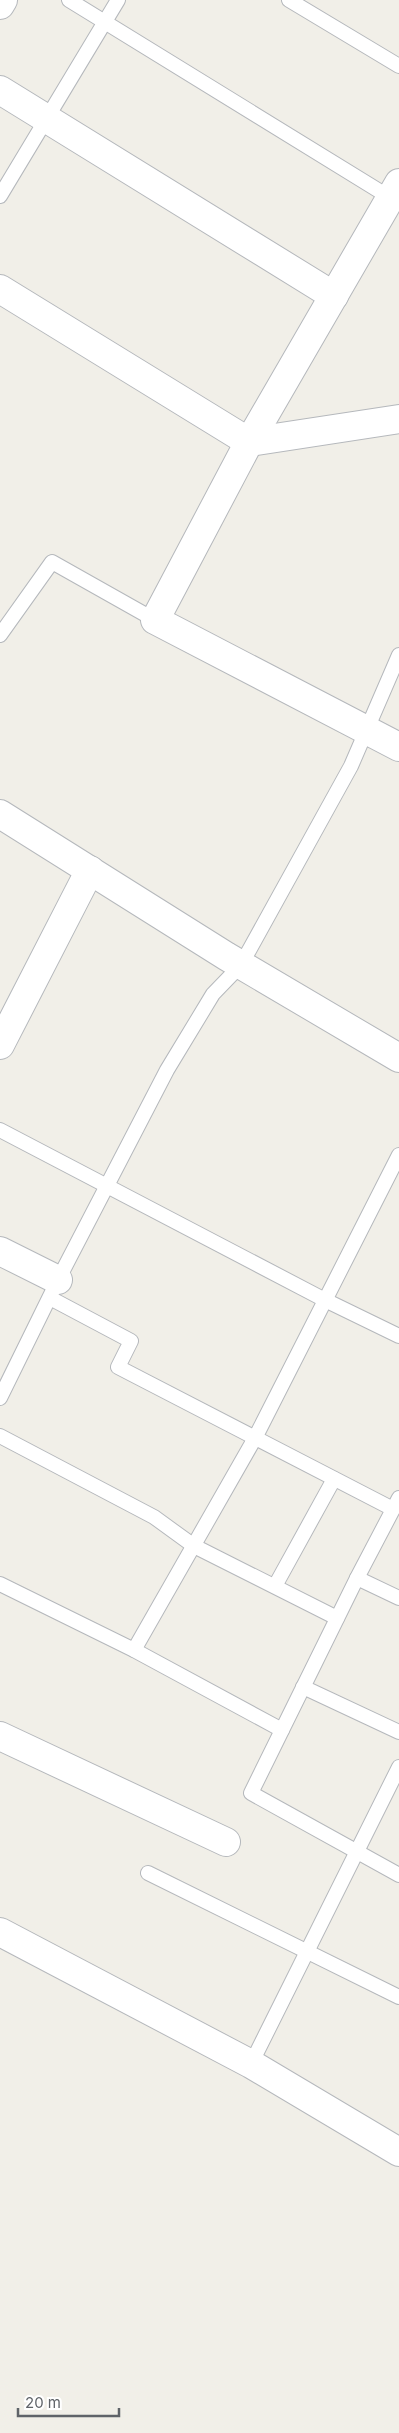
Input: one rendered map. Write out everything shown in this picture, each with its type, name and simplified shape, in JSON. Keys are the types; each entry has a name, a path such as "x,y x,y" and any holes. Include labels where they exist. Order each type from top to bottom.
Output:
{"street":[{"path":"0,5 3,0"},
{"path":"0,90 334,296"},
{"path":"396,195 334,296 249,442 155,620 366,732 399,747"},
{"path":"0,289 249,442 399,419"},
{"path":"0,814 241,964 399,1058"},
{"path":"0,1044 90,870"},
{"path":"0,1251 54,1289"},
{"path":"0,1736 226,1842"},
{"path":"0,1932 251,2064 399,2152"}],"lane":[{"path":"69,0 396,195"},
{"path":"0,196 118,0"},
{"path":"289,0 399,66"},
{"path":"0,635 52,562 155,620"},
{"path":"0,1398 167,1070 213,994 241,964 351,766 399,655"},
{"path":"0,1130 325,1300 399,1336"},
{"path":"134,1650 255,1438 399,1155"},
{"path":"54,1289 131,1341 118,1367 334,1479 396,1504 357,1578 251,1793 399,1875"},
{"path":"0,1436 154,1517 194,1546 337,1618"},
{"path":"275,1586 334,1479"},
{"path":"357,1578 399,1598"},
{"path":"0,1584 134,1650 282,1730"},
{"path":"303,1687 399,1732"},
{"path":"251,2064 399,1767"},
{"path":"148,1873 399,1997"}]}
